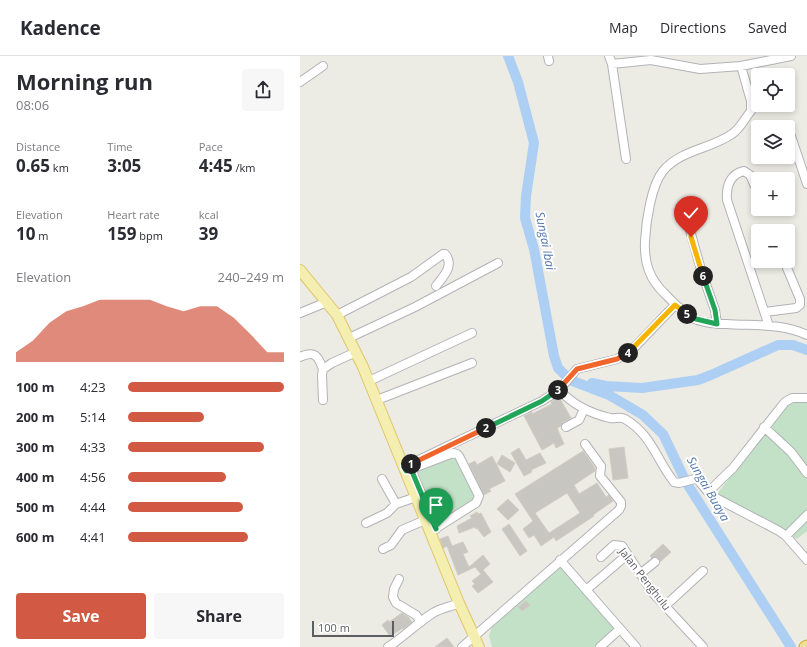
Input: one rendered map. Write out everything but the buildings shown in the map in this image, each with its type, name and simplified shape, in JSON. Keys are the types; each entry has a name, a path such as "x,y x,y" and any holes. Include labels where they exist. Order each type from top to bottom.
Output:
{"main road":[{"path":"300,270 337,315 356,352 407,469 425,520 433,530 459,603 479,647"}],"street":[{"path":"626,159 610,60 651,60 700,69 741,66 791,56"},
{"path":"300,82 323,66"},
{"path":"741,66 751,101 751,111 732,134 691,152 662,171 650,203 645,231 644,255 649,271 658,287 675,305 696,319 717,324 782,327 807,335"},
{"path":"795,148 807,184"},
{"path":"751,176 750,174 744,171 734,175 726,193 727,200 769,326"},
{"path":"690,230 701,270 715,310 717,324"},
{"path":"337,315 410,278 445,254 449,261 448,268 436,286"},
{"path":"349,338 415,307 498,263"},
{"path":"765,312 796,308 800,305 800,299 787,268"},
{"path":"300,313 327,302"},
{"path":"407,469 542,401 560,388 574,371 580,368 623,357 631,351 675,305"},
{"path":"369,381 472,333"},
{"path":"323,369 332,363 356,352"},
{"path":"300,357 308,354 314,355 319,359 323,369 323,400"},
{"path":"377,400 472,363"},
{"path":"560,388 571,402 584,409 609,417 624,418 641,431 673,481 678,483 689,480 698,480 708,492 722,501 786,536 807,560"},
{"path":"708,492 733,468 784,402 792,398 807,398"},
{"path":"566,426 579,420 584,409"},
{"path":"764,427 791,452 807,472"},
{"path":"462,647 619,510 621,502 600,476 601,466 585,444"},
{"path":"453,453 457,454 479,496 476,503 433,530 407,469 453,453"},
{"path":"382,479 396,504"},
{"path":"366,523 387,513 396,504 416,497"},
{"path":"786,536 807,515"},
{"path":"383,549 391,545 402,530 425,520"},
{"name":"Jalan Penghulu","path":"601,556 614,546 622,546 653,593 703,647"},
{"path":"586,590 627,555"},
{"path":"560,560 636,647"},
{"path":"640,574 655,562"},
{"path":"665,606 703,571"},
{"path":"399,579 394,589 393,596 396,603 416,615 421,622"},
{"path":"388,647 401,639 432,614 445,607 453,606 459,603"},
{"path":"600,647 620,629"}],"green space":[{"path":"794,400 807,402 807,531 797,539 717,494 787,404"},
{"path":"456,456 476,498 438,524 418,472"},
{"path":"560,566 615,629 594,647 492,647 489,636 492,626"}],"waterway":[{"name":"Sungai Buaya","path":"508,56 518,82 534,143 526,196 525,218 534,249 554,356 558,368 570,380 609,395 643,415 663,434 686,482 791,647"},
{"path":"592,383 606,386 642,388 698,380 778,345 793,345 807,350"}],"route":[{"path":"436,529 411,469 406,471 404,467 542,401 559,390 577,369 623,357 631,351 675,305 696,319 717,324 715,310 691,237"}],"water label":[{"name":"Sungai Ibai","path":"545,241"}]}
